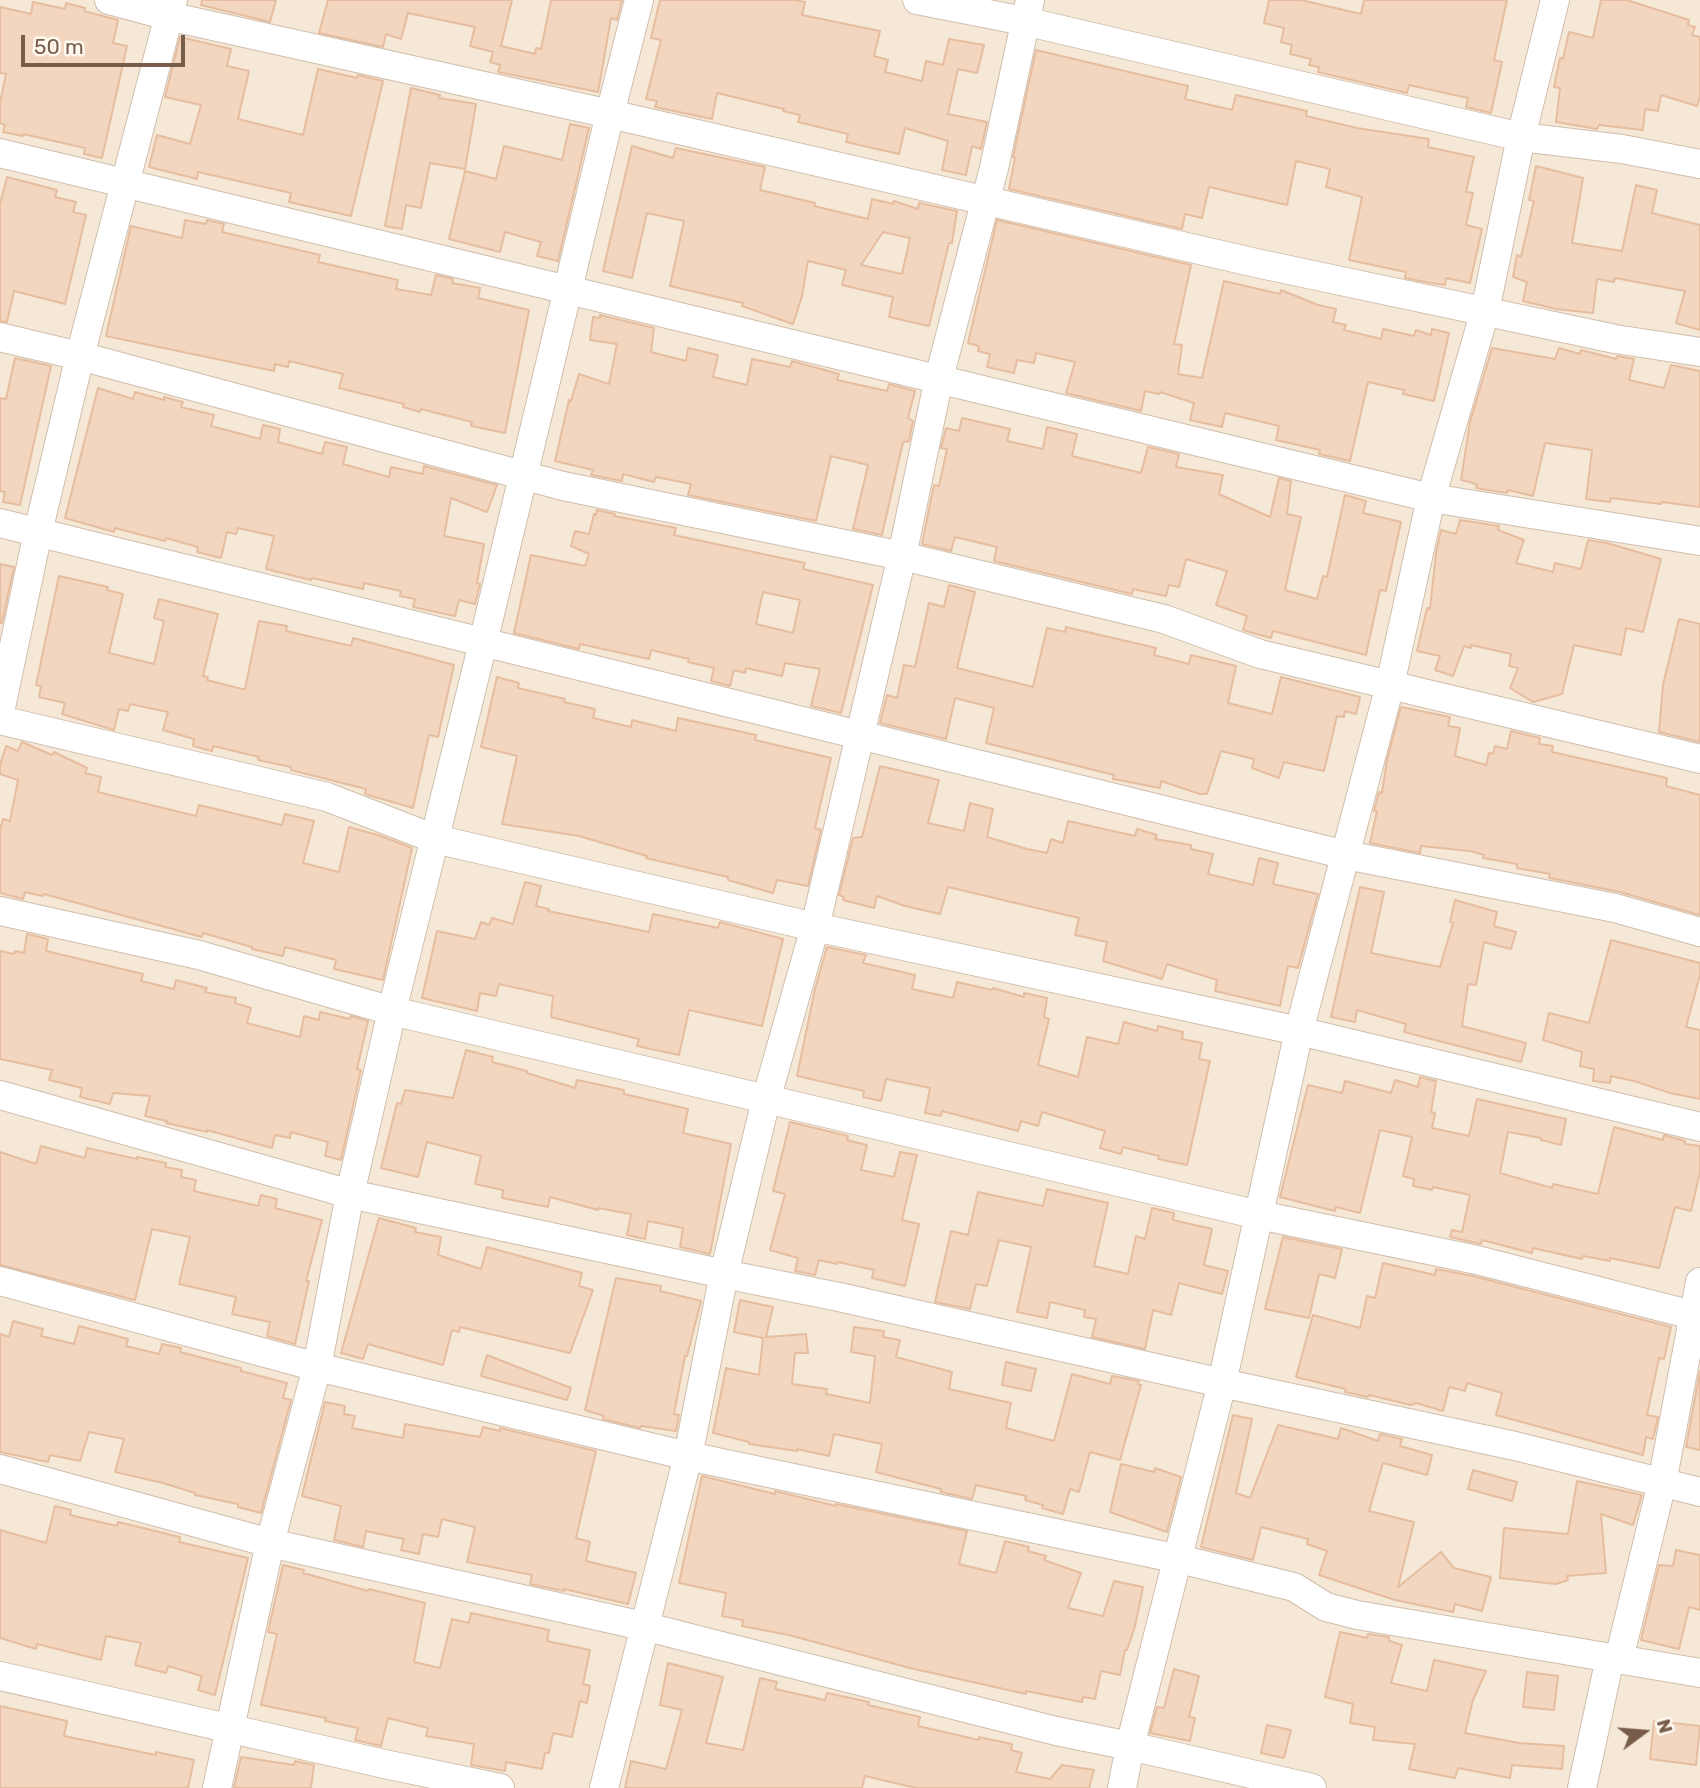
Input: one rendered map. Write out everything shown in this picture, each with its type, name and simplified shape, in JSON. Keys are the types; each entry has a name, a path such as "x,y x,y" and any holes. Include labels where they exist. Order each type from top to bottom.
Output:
{"street":[{"path":"109,0 171,8 610,114 1242,260 1615,339 1700,352"},
{"path":"217,1788 270,1543 317,1367 350,1194 392,1011 639,0"},
{"path":"917,0 1027,11 1521,137 1622,149 1700,164"},
{"path":"1122,1788 1130,1746 1222,1383 1299,1031 1390,685 1431,498 1485,311 1521,137 1555,0"},
{"path":"0,712 38,531 80,356 171,8"},
{"path":"604,1788 688,1456 724,1274 766,1100 816,927 902,555 939,378 995,168 1027,11"},
{"path":"0,153 1431,498 1700,541"},
{"path":"0,337 563,486 902,555 1164,619 1260,654 1700,759"},
{"path":"0,523 1346,855 1615,908 1700,932"},
{"path":"0,720 327,797 435,839 816,927 1299,1031 1700,1127"},
{"path":"0,911 199,955 392,1011 1259,1215 1477,1260 1696,1316"},
{"path":"0,1095 350,1194 839,1297 1515,1446 1700,1492"},
{"path":"0,1281 317,1367 688,1456 1179,1559 1294,1587 1326,1607 1357,1615 1700,1673"},
{"path":"1582,1788 1662,1483 1696,1316 1700,1282"},
{"path":"0,1469 270,1543 643,1626 1056,1731 1312,1788"},
{"path":"0,1676 500,1788"}],"shaded area":[{"path":"0,0 1700,0 1700,1788 0,1788"}],"building":[{"path":"202,0 276,0 270,22 201,5"},
{"path":"328,0 512,0 501,46 535,54 536,48 541,49 551,0 622,0 617,20 611,18 598,92 498,72 500,65 490,62 493,52 470,46 475,27 408,13 401,39 386,34 383,47 319,33"},
{"path":"660,0 805,2 802,15 880,31 874,56 888,60 885,72 922,81 926,61 943,65 949,39 984,45 977,73 958,69 948,114 987,122 981,149 972,146 966,175 942,170 948,141 905,128 899,154 846,142 848,134 798,122 800,115 783,111 784,109 717,93 712,119 655,107 657,101 646,99 661,40 651,38"},
{"path":"1269,0 1301,0 1361,14 1364,0 1507,0 1494,60 1502,62 1491,113 1466,107 1468,98 1409,85 1407,93 1318,72 1319,67 1309,65 1311,59 1290,54 1292,45 1281,42 1284,28 1264,23"},
{"path":"1601,0 1627,0 1689,20 1688,25 1695,27 1692,35 1700,37 1700,96 1697,106 1661,95 1658,111 1645,109 1643,130 1599,125 1597,129 1556,122 1560,88 1554,87 1569,32 1593,38"},
{"path":"33,2 65,9 66,3 118,20 113,43 127,46 102,158 84,154 85,148 3,132 5,125 0,123 0,103 6,74 0,73 0,7 31,14"},
{"path":"180,37 231,49 227,66 249,71 238,119 303,135 318,69 383,81 351,216 289,202 291,193 198,172 197,179 149,167 157,135 190,144 201,105 165,97"},
{"path":"1036,50 1188,86 1185,99 1232,110 1236,95 1307,111 1306,116 1357,128 1429,139 1428,147 1474,157 1466,192 1473,193 1466,225 1482,229 1470,283 1446,278 1445,285 1430,283 1405,278 1406,272 1349,260 1362,197 1326,187 1330,169 1296,161 1287,205 1209,187 1202,218 1185,214 1182,229 1009,189 1015,158 1013,157"},
{"path":"411,88 440,95 439,98 476,104 465,169 430,163 421,208 406,205 402,229 385,226"},
{"path":"570,124 589,128 558,261 537,256 541,242 505,232 500,252 449,239 465,171 496,179 504,146 562,160"},
{"path":"632,146 673,158 676,148 765,167 760,190 868,219 872,199 893,204 894,201 918,209 919,203 957,211 952,243 949,243 929,326 889,317 893,297 842,285 846,270 808,261 802,296 793,324 742,306 743,303 670,286 684,221 647,213 632,278 603,271","holes":["883,232 910,238 902,274 861,265"]},
{"path":"1536,166 1583,178 1572,243 1622,251 1636,185 1657,190 1652,213 1700,225 1700,330 1676,323 1685,291 1615,278 1614,282 1597,279 1593,313 1556,309 1523,301 1527,282 1513,277 1517,255 1521,257 1534,201 1529,200"},
{"path":"7,177 57,190 55,197 76,202 73,212 86,215 65,304 14,291 7,322 0,321 0,204"},
{"path":"185,220 206,224 207,220 224,224 222,232 320,255 318,262 398,280 396,289 431,295 436,275 453,279 452,283 480,288 478,298 529,310 505,433 471,426 472,422 421,409 420,412 403,407 404,404 339,388 343,374 289,361 288,367 275,364 274,371 106,336 131,226 182,238"},
{"path":"997,220 1191,265 1174,344 1182,345 1178,374 1202,378 1224,281 1280,294 1281,290 1336,309 1333,322 1346,325 1344,330 1381,339 1383,329 1414,336 1416,330 1431,335 1432,329 1449,333 1434,401 1403,394 1404,390 1368,382 1350,461 1319,454 1320,450 1276,440 1279,426 1225,413 1222,427 1190,420 1194,403 1160,392 1145,391 1141,411 1066,393 1075,362 1036,353 1034,363 1017,360 1014,373 987,367 990,354 978,351 979,346 968,343"},
{"path":"600,315 654,328 651,352 686,361 688,348 718,355 713,377 747,385 752,359 790,367 792,361 839,374 837,380 887,391 889,384 915,391 908,418 913,421 909,441 903,442 882,535 853,529 868,465 831,456 816,521 688,495 691,484 656,477 654,482 623,474 622,481 591,475 593,470 555,461 569,400 571,401 579,374 609,384 617,344 590,340 593,317 600,318"},
{"path":"1492,348 1555,359 1559,348 1580,354 1581,350 1616,359 1617,356 1634,359 1629,380 1664,388 1671,365 1700,371 1700,507 1611,498 1610,502 1586,499 1592,450 1545,443 1533,496 1508,490 1507,493 1476,488 1477,485 1461,480 1470,422"},
{"path":"15,358 51,366 20,505 3,502 5,492 0,491 0,398 6,399"},
{"path":"98,388 133,399 135,392 183,402 181,407 214,415 211,426 260,439 263,425 280,429 278,442 322,454 325,442 347,447 343,464 389,477 391,467 423,474 424,466 497,485 487,512 451,498 444,536 484,544 475,604 459,600 455,616 413,607 415,599 400,596 401,591 364,583 363,589 266,569 274,536 238,528 236,534 227,532 221,558 197,552 198,547 166,538 165,541 115,528 114,532 65,518"},
{"path":"962,418 1010,429 1007,441 1043,449 1047,427 1077,434 1072,456 1141,473 1148,447 1179,454 1176,467 1223,475 1219,494 1270,517 1279,478 1291,481 1287,514 1301,517 1285,590 1317,599 1323,576 1327,577 1345,495 1366,501 1363,513 1401,522 1386,591 1380,590 1366,655 1273,631 1271,638 1243,630 1247,616 1216,605 1227,571 1186,559 1179,587 1169,585 1166,596 1133,589 1132,594 994,561 997,547 955,537 951,551 922,544 934,485 939,486 947,449 941,448 946,428 959,431"},
{"path":"597,510 676,528 674,535 805,563 803,569 873,585 841,713 811,706 820,669 785,663 782,676 746,668 745,673 734,670 730,686 711,681 714,668 688,662 689,659 651,650 649,659 580,644 579,649 514,633 531,555 585,566 589,554 571,546 575,531 589,534 594,514 596,515","holes":["763,592 800,600 793,633 756,624"]},
{"path":"1460,520 1499,526 1498,530 1524,540 1516,563 1553,572 1555,563 1581,569 1588,540 1661,559 1643,632 1626,628 1621,655 1574,645 1562,694 1533,702 1510,688 1518,668 1509,666 1511,654 1471,645 1471,648 1464,646 1453,676 1435,670 1440,656 1417,651 1427,608 1430,609 1441,530 1456,534"},
{"path":"0,564 14,567 2,623 0,623"},
{"path":"59,576 108,587 107,590 123,594 109,653 154,664 164,621 154,618 159,599 218,614 203,676 208,677 207,680 242,689 245,689 259,621 287,626 286,631 351,646 353,638 454,665 438,737 429,735 413,808 365,794 366,789 291,770 291,767 258,760 259,757 213,746 212,751 193,746 194,739 163,730 168,712 130,704 128,711 119,709 114,730 62,714 65,703 39,697 41,686 36,685"},
{"path":"949,585 975,592 957,668 1033,687 1047,628 1065,632 1066,627 1156,648 1154,655 1189,664 1191,655 1236,666 1228,703 1272,714 1281,677 1360,697 1356,714 1345,711 1344,717 1337,716 1324,771 1284,762 1279,778 1252,768 1254,759 1221,751 1207,794 1161,781 1160,788 1113,779 1114,775 986,743 994,708 955,698 946,739 880,723 887,695 897,698 904,665 915,667 929,603 944,607"},
{"path":"1679,619 1700,624 1700,742 1659,732 1663,685"},
{"path":"497,677 519,683 518,688 595,709 593,718 631,727 632,720 676,731 678,718 756,735 755,740 831,758 815,828 821,830 808,886 777,880 773,893 728,880 728,877 646,858 647,856 579,836 502,824 517,756 481,747"},
{"path":"1401,707 1450,717 1448,726 1460,728 1455,756 1486,765 1489,753 1493,754 1495,746 1507,749 1511,731 1540,738 1539,744 1553,746 1552,752 1667,778 1666,786 1700,795 1700,915 1620,892 1549,878 1550,874 1517,868 1517,864 1483,858 1484,855 1470,851 1421,846 1420,853 1370,843 1377,811 1374,811 1379,792 1382,793 1387,760"},
{"path":"22,742 52,755 54,752 87,768 85,773 101,777 98,792 196,816 199,805 282,825 285,814 314,821 303,863 339,872 349,827 412,848 383,980 334,969 336,960 285,947 283,956 203,933 202,937 44,894 25,892 23,899 0,893 0,829 3,819 10,821 18,780 0,774 0,765 6,746 18,751"},
{"path":"880,766 939,780 928,823 964,831 970,803 993,809 987,837 1027,849 1047,853 1051,839 1063,843 1068,821 1135,836 1137,829 1157,835 1155,839 1191,845 1191,849 1213,854 1208,874 1253,885 1259,858 1278,863 1273,884 1318,894 1298,968 1288,966 1280,1006 1215,991 1217,980 1167,964 1162,979 1103,961 1107,942 1075,935 1079,918 948,887 940,914 877,896 874,908 843,900 844,897 839,895 853,838 862,837"},
{"path":"525,882 541,886 536,906 549,909 548,911 649,932 653,914 718,928 720,922 783,939 762,1026 689,1010 679,1055 637,1046 639,1039 551,1017 553,996 499,984 496,996 480,993 477,1011 422,998 437,931 475,939 481,922 489,925 492,918 513,924"},
{"path":"1360,887 1384,892 1371,953 1440,967 1453,923 1450,922 1455,900 1497,912 1494,926 1516,932 1511,949 1484,942 1476,985 1468,984 1462,1026 1526,1043 1521,1062 1404,1032 1406,1024 1357,1010 1355,1022 1331,1017"},
{"path":"27,934 48,939 46,951 143,974 141,981 174,989 176,980 207,988 205,992 236,998 235,1003 251,1008 247,1023 300,1037 304,1016 319,1020 320,1012 368,1021 357,1069 361,1070 341,1160 325,1156 328,1142 291,1132 290,1138 275,1135 272,1148 207,1130 166,1123 167,1121 145,1116 150,1096 113,1093 110,1104 80,1097 82,1088 49,1080 52,1070 0,1059 0,951 24,953"},
{"path":"1611,940 1700,963 1700,975 1686,1027 1700,1030 1700,1099 1611,1076 1610,1083 1593,1081 1594,1069 1580,1066 1582,1052 1543,1040 1549,1013 1589,1023"},
{"path":"827,947 866,955 863,963 915,975 912,989 953,998 957,982 1024,997 1024,993 1047,998 1044,1017 1049,1019 1038,1065 1078,1077 1087,1037 1118,1044 1124,1022 1157,1031 1158,1026 1183,1032 1182,1039 1202,1043 1199,1059 1210,1061 1187,1165 1123,1147 1121,1154 1100,1148 1105,1131 1042,1112 1038,1126 1021,1121 1018,1131 942,1111 941,1116 925,1113 930,1088 886,1079 881,1101 863,1097 864,1091 797,1076 815,989"},
{"path":"466,1050 493,1057 492,1062 575,1088 577,1080 624,1090 624,1094 688,1109 683,1133 731,1144 710,1254 680,1247 683,1228 648,1221 645,1239 627,1235 631,1214 598,1210 550,1197 548,1207 502,1198 503,1190 475,1184 481,1156 427,1142 418,1177 381,1168 397,1103 401,1104 405,1090 453,1098"},
{"path":"1420,1077 1436,1081 1431,1112 1435,1113 1432,1128 1469,1136 1477,1099 1566,1119 1561,1145 1508,1132 1500,1173 1552,1188 1553,1184 1598,1194 1614,1127 1663,1140 1664,1135 1685,1141 1685,1144 1700,1146 1700,1172 1691,1211 1675,1207 1659,1268 1610,1258 1610,1261 1583,1256 1582,1259 1533,1248 1532,1253 1482,1240 1481,1244 1450,1237 1452,1230 1462,1232 1470,1195 1433,1187 1432,1190 1413,1186 1414,1179 1403,1176 1412,1137 1380,1130 1360,1213 1336,1207 1335,1211 1280,1197 1308,1085 1342,1093 1345,1081 1391,1093 1395,1080 1418,1087"},
{"path":"790,1122 848,1136 847,1140 867,1145 861,1170 894,1177 900,1152 917,1155 902,1220 919,1224 905,1286 872,1278 874,1270 838,1262 819,1260 815,1275 795,1271 798,1258 770,1250 785,1194 773,1191"},
{"path":"41,1146 85,1158 87,1148 166,1163 165,1167 182,1170 181,1177 196,1180 194,1191 258,1206 261,1195 277,1199 275,1208 322,1220 306,1281 309,1281 295,1344 267,1336 270,1322 232,1314 236,1297 179,1284 190,1237 152,1229 135,1300 0,1265 0,1152 36,1164"},
{"path":"1047,1189 1108,1203 1094,1266 1128,1274 1136,1236 1145,1239 1152,1208 1174,1213 1173,1220 1212,1229 1204,1265 1228,1271 1222,1294 1179,1283 1171,1315 1153,1310 1145,1349 1092,1337 1096,1319 1084,1317 1085,1310 1050,1302 1047,1318 1017,1312 1031,1247 999,1240 987,1286 976,1284 970,1309 935,1302 951,1231 968,1235 978,1192 1043,1206"},
{"path":"379,1218 416,1228 415,1232 441,1237 438,1255 481,1269 487,1247 582,1273 579,1286 593,1290 570,1353 460,1327 459,1332 452,1330 443,1365 368,1344 363,1359 341,1353"},
{"path":"1283,1237 1342,1249 1335,1278 1319,1274 1309,1318 1265,1309"},
{"path":"1383,1263 1435,1275 1436,1269 1473,1276 1671,1327 1664,1359 1659,1358 1647,1415 1658,1417 1653,1439 1646,1437 1643,1455 1496,1415 1502,1393 1467,1383 1465,1391 1449,1387 1443,1411 1416,1403 1411,1405 1345,1392 1346,1389 1296,1377 1313,1315 1360,1328 1367,1296 1375,1298"},
{"path":"616,1278 661,1286 660,1291 701,1301 685,1356 674,1414 679,1415 676,1431 640,1428 603,1419 604,1416 585,1410"},
{"path":"740,1300 773,1307 766,1337 806,1334 808,1353 795,1353 792,1384 827,1389 826,1394 870,1403 875,1356 851,1352 854,1327 884,1331 883,1337 900,1340 896,1357 952,1372 949,1389 1011,1403 1006,1428 1054,1441 1072,1374 1110,1384 1112,1376 1139,1381 1138,1384 1141,1385 1120,1460 1090,1452 1079,1492 1070,1489 1063,1514 1025,1500 1026,1496 976,1485 972,1499 876,1472 882,1444 834,1434 829,1456 797,1449 749,1444 713,1433 726,1368 759,1375 763,1338 734,1332"},
{"path":"13,1321 43,1329 41,1336 74,1344 79,1326 128,1339 126,1346 159,1354 162,1344 181,1348 180,1352 287,1383 283,1398 291,1400 261,1513 238,1507 238,1504 195,1495 163,1483 115,1472 124,1439 89,1432 80,1461 50,1455 48,1462 0,1452 0,1334 9,1337"},
{"path":"487,1355 571,1388 567,1400 481,1376"},
{"path":"1006,1362 1036,1369 1031,1391 1002,1385"},
{"path":"1700,1371 1700,1450 1686,1447"},
{"path":"325,1402 345,1406 344,1414 355,1416 352,1428 403,1438 405,1424 480,1437 483,1427 500,1431 500,1428 596,1451 576,1538 590,1542 586,1561 636,1573 628,1604 530,1584 532,1575 467,1562 475,1527 442,1519 438,1537 423,1534 419,1554 401,1550 404,1539 366,1531 363,1547 334,1540 341,1506 302,1496"},
{"path":"1233,1415 1252,1419 1236,1493 1250,1498 1278,1425 1338,1439 1341,1428 1378,1441 1380,1434 1402,1439 1400,1446 1432,1455 1427,1475 1383,1463 1369,1511 1414,1522 1398,1587 1441,1552 1454,1568 1491,1577 1482,1611 1455,1604 1453,1612 1395,1600 1319,1575 1327,1551 1307,1544 1308,1539 1261,1527 1253,1560 1201,1547"},
{"path":"1121,1464 1154,1472 1155,1468 1181,1477 1167,1532 1110,1512"},
{"path":"1473,1470 1517,1482 1512,1501 1468,1489"},
{"path":"702,1476 775,1494 775,1491 836,1506 967,1531 959,1564 996,1573 1005,1541 1029,1547 1028,1551 1046,1556 1044,1560 1081,1573 1068,1608 1103,1616 1114,1581 1143,1587 1135,1626 1125,1650 1120,1675 1101,1671 1095,1699 1083,1697 1082,1702 1026,1691 1026,1694 910,1668 789,1635 742,1626 743,1620 722,1616 726,1593 679,1583"},
{"path":"1577,1481 1642,1495 1633,1525 1601,1514 1606,1573 1567,1576 1568,1580 1556,1584 1500,1578 1504,1528 1568,1534"},
{"path":"55,1506 71,1510 70,1515 117,1526 118,1522 180,1537 179,1542 248,1558 215,1695 198,1690 202,1676 168,1666 166,1673 135,1665 141,1643 106,1636 101,1660 37,1644 36,1649 0,1638 0,1530 46,1543"},
{"path":"1676,1550 1700,1555 1700,1610 1689,1607 1679,1649 1641,1640 1659,1565 1673,1566"},
{"path":"283,1565 368,1591 369,1589 425,1603 414,1662 440,1668 452,1619 469,1623 471,1613 549,1630 547,1641 590,1650 583,1684 590,1686 587,1703 580,1701 572,1737 553,1733 542,1769 506,1762 505,1771 471,1765 474,1744 426,1736 428,1728 388,1718 381,1746 355,1740 358,1728 325,1721 326,1718 261,1705 277,1634 268,1632"},
{"path":"1340,1632 1367,1638 1368,1634 1389,1637 1389,1641 1402,1645 1391,1683 1427,1691 1434,1660 1486,1671 1473,1700 1465,1733 1519,1743 1564,1746 1562,1769 1512,1765 1510,1778 1458,1768 1455,1778 1409,1769 1415,1744 1373,1740 1375,1727 1350,1723 1353,1704 1325,1697"},
{"path":"668,1663 723,1677 706,1743 743,1750 760,1678 777,1682 775,1689 825,1700 827,1693 869,1702 868,1705 920,1717 918,1726 979,1740 979,1737 1012,1744 1011,1750 1022,1753 1016,1772 1050,1779 1062,1765 1094,1770 1089,1788 916,1788 865,1776 862,1788 625,1788 631,1761 666,1769 682,1710 660,1705"},
{"path":"1174,1669 1199,1676 1189,1717 1195,1718 1190,1741 1150,1733 1157,1707 1164,1708"},
{"path":"1527,1672 1558,1676 1554,1710 1523,1707"},
{"path":"0,1706 67,1721 64,1736 194,1760 188,1788 0,1788"},
{"path":"1654,1721 1700,1726 1696,1765 1650,1759"},
{"path":"1267,1725 1291,1730 1284,1758 1261,1753"},
{"path":"241,1757 294,1765 295,1761 314,1765 311,1788 234,1788"}]}
